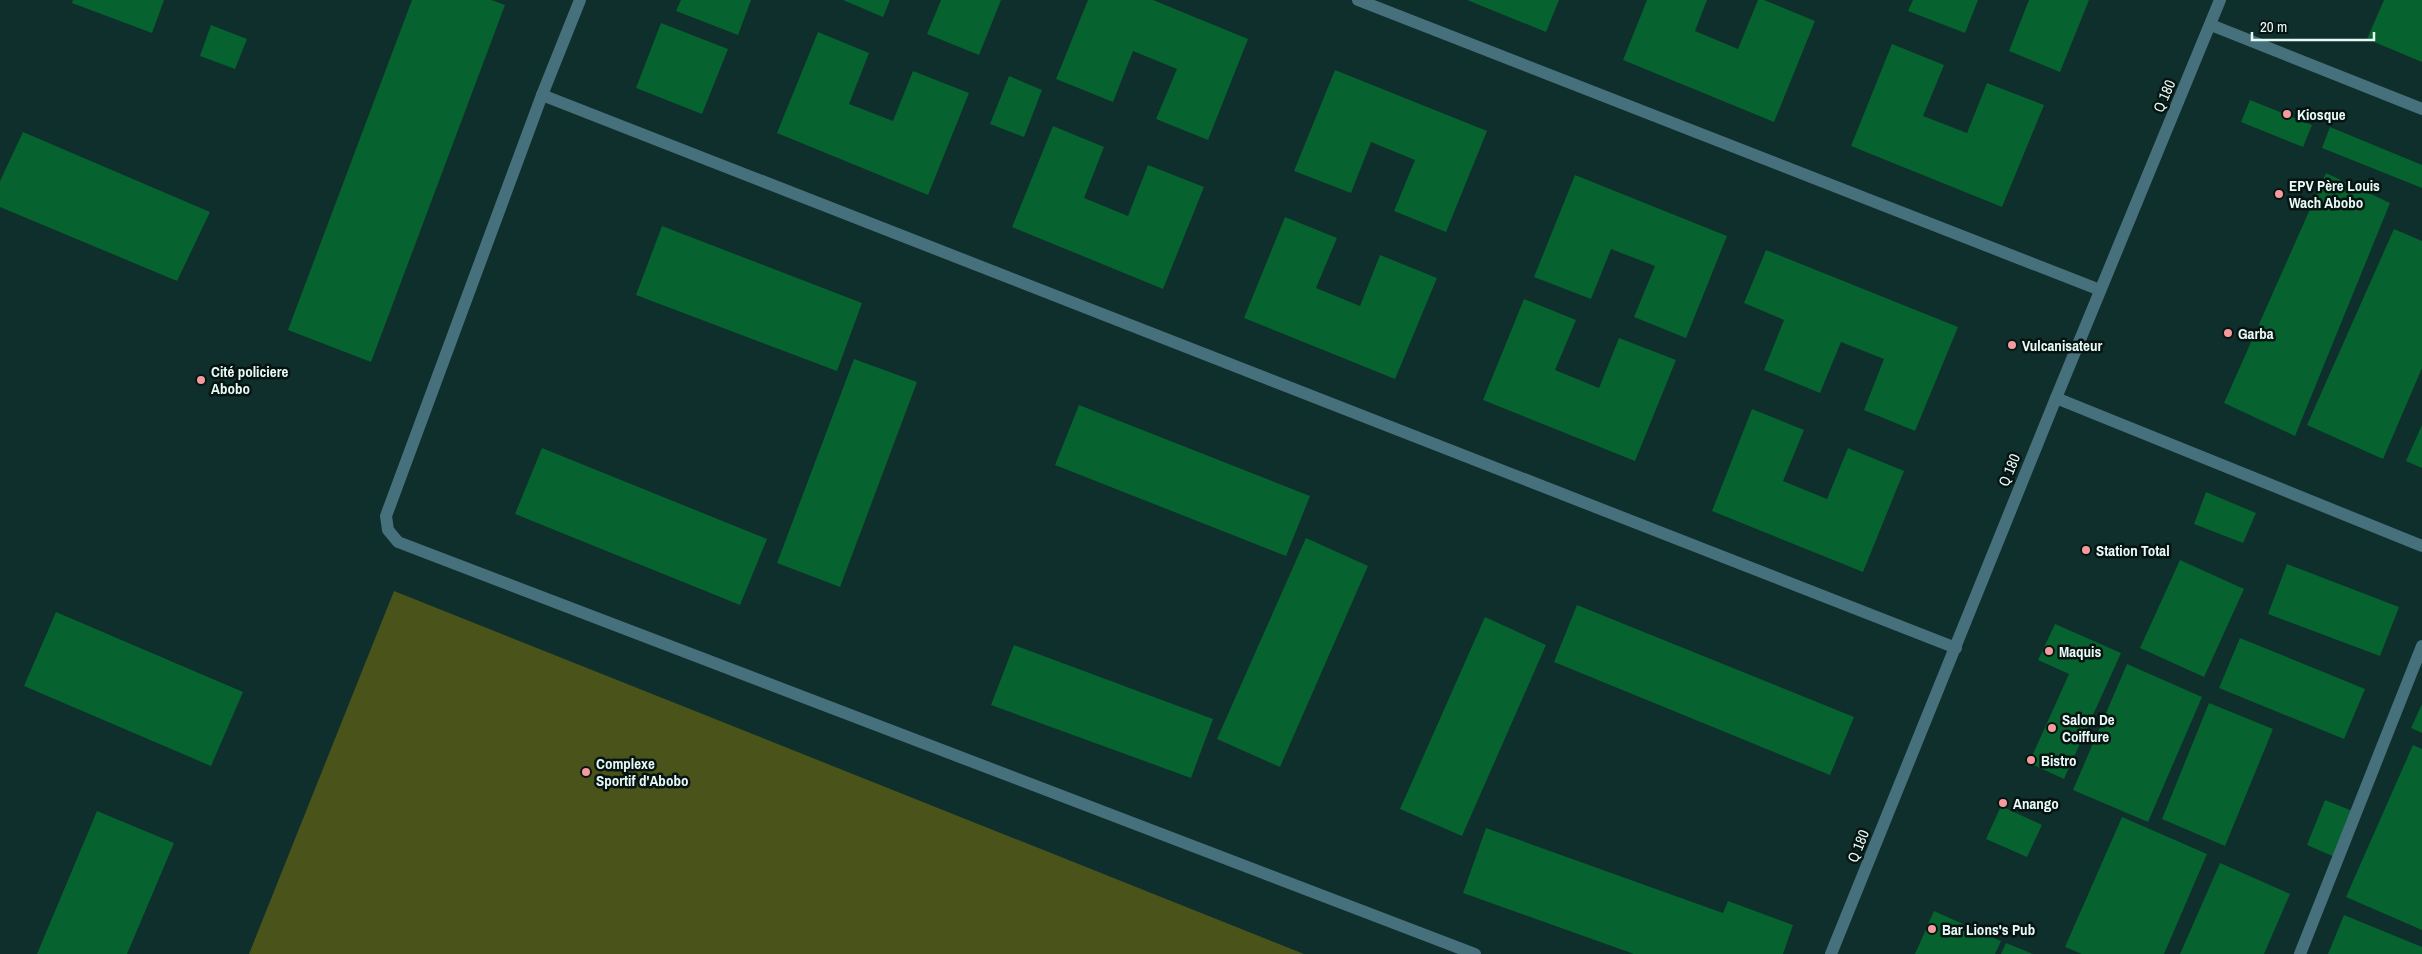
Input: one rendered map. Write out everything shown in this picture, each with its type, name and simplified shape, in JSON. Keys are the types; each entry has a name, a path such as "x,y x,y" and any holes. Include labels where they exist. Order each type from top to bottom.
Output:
{"street":[{"path":"580,0 542,94 386,516 388,530 398,542 1475,954"},
{"path":"1358,0 2100,290"},
{"name":"Q 180","path":"1831,954 2100,290 2220,0"},
{"path":"2211,25 2422,110"},
{"path":"542,94 1956,648"},
{"path":"2056,398 2422,546"},
{"path":"2300,954 2422,646"}],"green space":[{"name":"Complexe Sportif d'Abobo","path":"394,591 1304,954 249,954"}],"building":[{"path":"73,0 164,0 152,33 72,3"},
{"path":"412,0 491,0 505,5 371,362 288,330"},
{"path":"681,0 751,0 738,35 676,11"},
{"path":"843,0 890,0 883,17"},
{"path":"941,0 1001,0 979,55 927,34"},
{"path":"1088,0 1153,0 1248,39 1208,140 1156,119 1177,69 1133,51 1113,102 1056,79"},
{"path":"1467,0 1559,0 1546,32"},
{"path":"1647,0 1707,0 1695,31 1738,49 1758,0 1764,0 1815,21 1774,122 1623,60"},
{"path":"1913,0 1978,0 1965,33 1908,11"},
{"path":"2029,0 2089,0 2060,72 2009,51"},
{"path":"2384,0 2422,0 2422,62 2367,39"},
{"path":"661,23 728,49 702,114 636,88"},
{"path":"211,25 247,39 235,69 200,56"},
{"path":"818,32 869,53 849,104 893,121 913,71 969,93 928,195 777,133"},
{"path":"1892,44 1944,65 1923,116 1967,133 1987,83 2044,105 2002,207 1851,146"},
{"path":"1335,70 1487,131 1446,232 1394,211 1415,160 1371,142 1351,193 1294,171"},
{"path":"1009,76 1042,90 1024,137 990,124"},
{"path":"2250,100 2312,125 2303,147 2241,122"},
{"path":"1053,126 1104,147 1084,198 1128,216 1148,165 1204,187 1163,289 1012,227"},
{"path":"2330,127 2422,165 2422,188 2322,148"},
{"path":"23,132 210,212 177,281 0,207 0,181"},
{"path":"2326,173 2390,203 2295,436 2224,403"},
{"path":"1575,175 1727,236 1686,338 1634,317 1655,266 1611,249 1591,299 1534,277"},
{"path":"1285,217 1337,238 1316,288 1360,306 1380,255 1437,278 1395,379 1244,318"},
{"path":"662,226 862,303 837,371 636,295"},
{"path":"2394,229 2422,241 2422,368 2383,459 2307,425"},
{"path":"1766,250 1958,327 1915,431 1864,410 1884,359 1841,342 1820,393 1764,370 1784,320 1744,303"},
{"path":"1524,299 1576,320 1555,370 1599,388 1619,338 1676,360 1635,461 1483,400"},
{"path":"854,359 917,382 840,587 777,563"},
{"path":"1079,405 1310,496 1286,556 1055,465"},
{"path":"1752,409 1804,430 1783,481 1827,499 1848,448 1904,471 1863,572 1712,511"},
{"path":"2422,425 2422,468 2406,461"},
{"path":"542,448 767,539 740,605 515,514"},
{"path":"2206,492 2256,513 2243,543 2194,524"},
{"path":"1306,538 1368,566 1280,767 1217,739"},
{"path":"2180,560 2244,589 2204,677 2140,648"},
{"path":"2287,564 2399,607 2380,656 2268,614"},
{"path":"1577,605 1854,717 1830,775 1554,662"},
{"path":"56,612 243,692 211,766 24,686"},
{"path":"1485,617 1546,645 1462,836 1400,809"},
{"path":"2055,624 2121,653 2064,779 2029,763 2069,674 2038,660"},
{"path":"2240,638 2365,689 2344,739 2219,688"},
{"path":"1014,645 1213,719 1191,778 991,705"},
{"path":"2127,664 2202,697 2148,822 2073,790"},
{"path":"2209,703 2273,729 2225,846 2162,819"},
{"path":"2422,704 2422,733 2411,728"},
{"path":"2413,745 2422,749 2422,930 2346,897"},
{"path":"2325,800 2355,812 2337,858 2307,845"},
{"path":"2001,806 2042,825 2027,857 1986,839"},
{"path":"97,811 174,843 127,954 37,954"},
{"path":"2122,817 2207,854 2164,954 2082,954 2065,947"},
{"path":"1486,828 1723,913 1728,901 1793,925 1783,954 1634,954 1463,893"},
{"path":"2220,863 2290,894 2264,954 2180,954"},
{"path":"1934,911 2001,941 1995,954 1915,954"},
{"path":"2344,915 2422,947 2422,954 2328,954"},
{"path":"2006,943 2033,954 2001,954"}],"place":[{"name":"Kiosque","path":"2287,114"},
{"name":"EPV Père Louis Wach Abobo","path":"2279,194"},
{"name":"Garba","path":"2228,333"},
{"name":"Vulcanisateur","path":"2012,345"},
{"name":"Cité policiere Abobo","path":"201,380"},
{"name":"Station Total","path":"2086,550"},
{"name":"Maquis","path":"2049,651"},
{"name":"Salon De Coiffure","path":"2052,728"},
{"name":"Bistro","path":"2031,760"},
{"name":"Complexe Sportif d'Abobo","path":"586,772"},
{"name":"Anango","path":"2003,803"},
{"name":"Bar Lions's Pub","path":"1932,929"}]}
